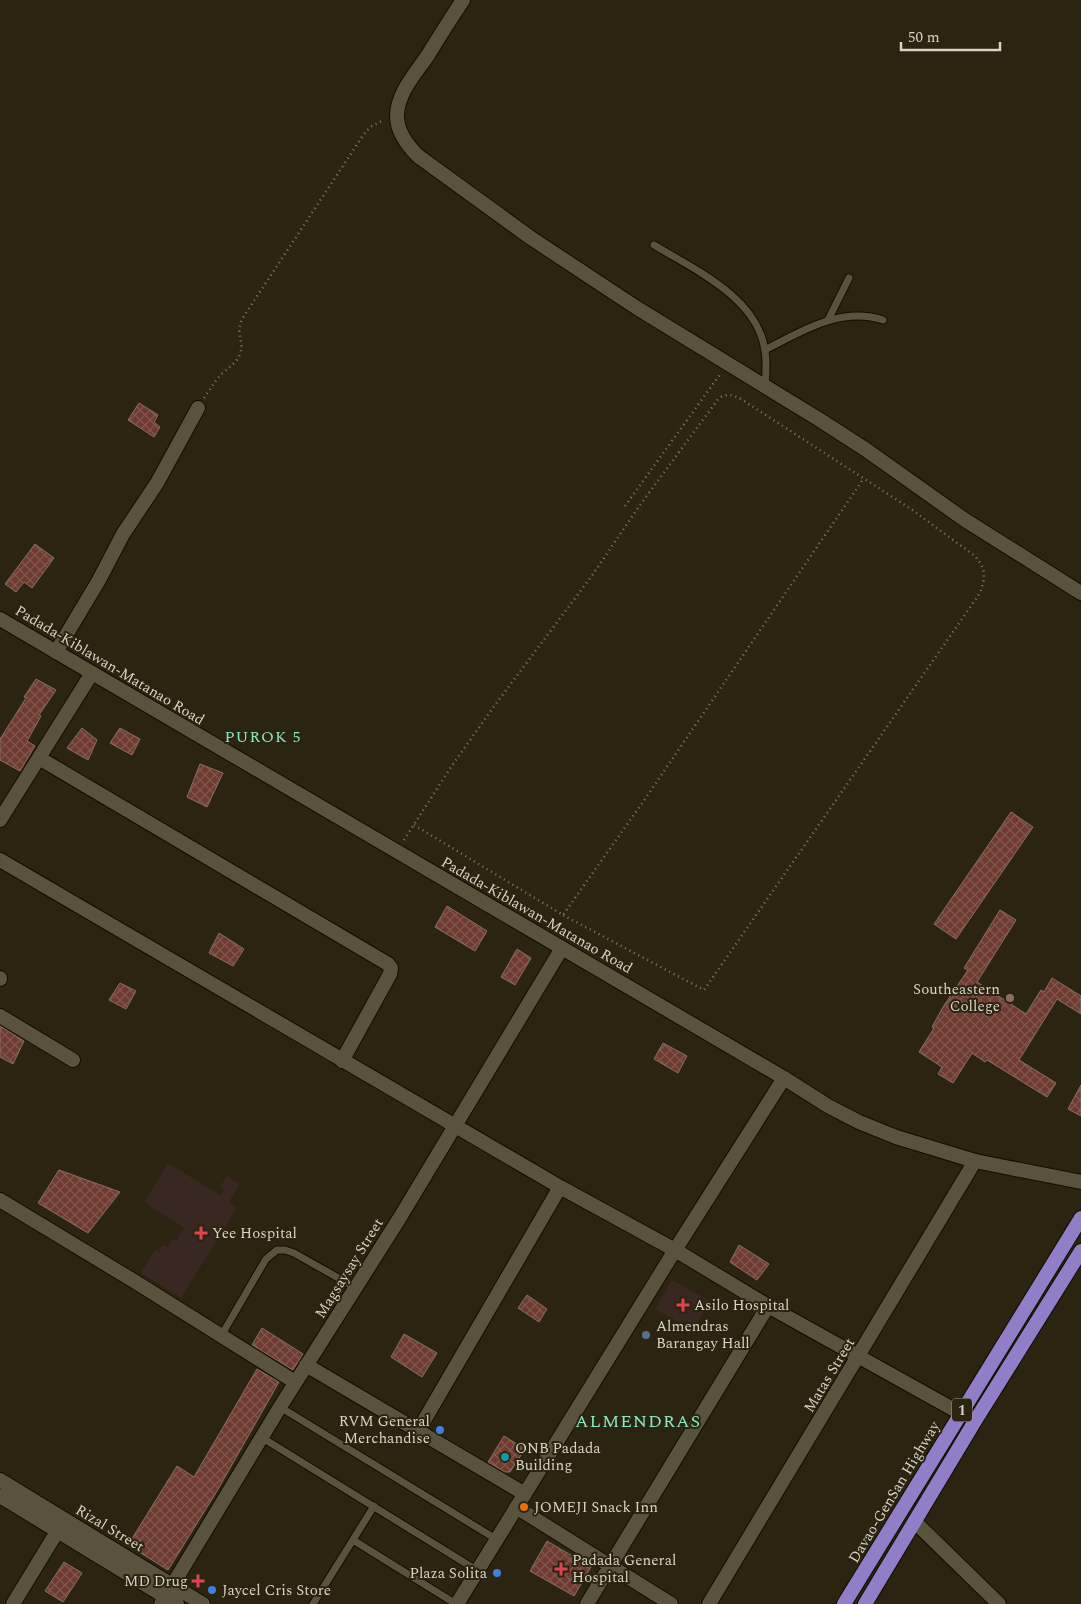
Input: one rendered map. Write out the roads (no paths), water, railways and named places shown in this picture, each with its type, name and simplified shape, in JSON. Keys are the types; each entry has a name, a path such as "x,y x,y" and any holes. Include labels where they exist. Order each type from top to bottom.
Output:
{"highway":[{"name":"Davao-GenSan Highway","path":"844,1604 1081,1218"},
{"name":"1","path":"865,1604 1081,1251"}],"street":[{"path":"463,0 408,85 398,109 399,129 409,146 429,164 531,238 637,308 865,449 965,520 1081,593"},
{"path":"56,652 99,580 123,534 166,468 198,408"},
{"name":"Padada-Kiblawan-Matanao Road","path":"0,619 784,1078 828,1106 859,1122 896,1137 975,1161 1081,1182"},
{"path":"0,820 92,673"},
{"path":"39,758 388,964 390,974 342,1061"},
{"path":"0,860 342,1061 456,1124 560,1187 675,1250 768,1306 960,1413"},
{"name":"Magsaysay Street","path":"169,1598 261,1437 356,1288 562,948"},
{"path":"0,1016 73,1060"},
{"path":"456,1604 784,1078"},
{"name":"Matas Street","path":"709,1604 975,1161"},
{"path":"418,1431 560,1187"},
{"path":"0,1200 295,1382"},
{"path":"587,1604 768,1306"},
{"path":"306,1365 525,1494"},
{"name":"Rizal Street","path":"0,1480 61,1526 169,1598 203,1604"},
{"name":"Rizal Street","path":"0,1496 61,1526"},
{"path":"516,1507 672,1604"},
{"path":"915,1522 999,1604"},
{"path":"13,1604 61,1526"}],"lane":[{"path":"654,245 714,282 740,302 751,315 760,333 765,350 766,387"},
{"path":"828,320 849,278"},
{"path":"765,350 796,333 828,320 855,315 870,315 883,320"},
{"path":"222,1336 266,1259 277,1250 294,1253 356,1288"},
{"path":"280,1407 496,1539"},
{"path":"261,1437 478,1571"},
{"path":"313,1604 374,1506"},
{"path":"353,1540 456,1604"}],"place":[{"name":"Southeastern College","path":"1010,998"},
{"name":"Yee Hospital","path":"201,1233"},
{"name":"Asilo Hospital","path":"683,1305"},
{"name":"Almendras Barangay Hall","path":"646,1335"},
{"name":"RVM General Merchandise","path":"440,1430"},
{"name":"ONB Padada Building","path":"505,1457"},
{"name":"JOMEJI Snack Inn","path":"524,1507"},
{"name":"Padada General Hospital","path":"561,1569"},
{"name":"Plaza Solita","path":"497,1573"},
{"name":"MD Drug","path":"198,1581"},
{"name":"Jaycel Cris Store","path":"212,1590"}],"district":[{"name":"PUROK 5","path":"263,736"},
{"name":"ALMENDRAS","path":"638,1421"}]}
